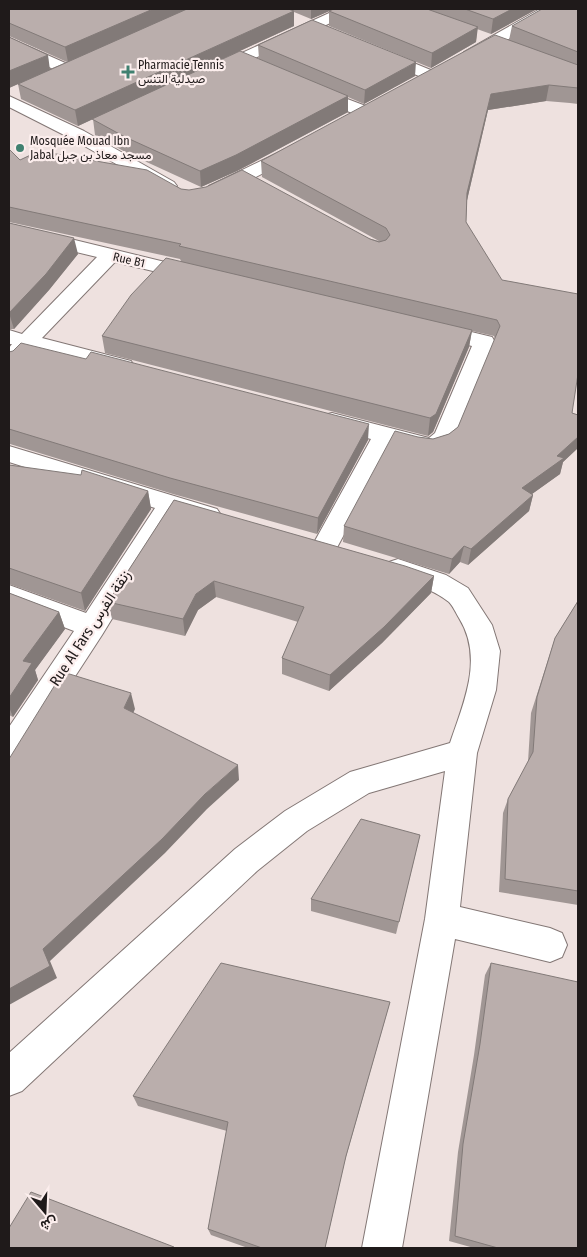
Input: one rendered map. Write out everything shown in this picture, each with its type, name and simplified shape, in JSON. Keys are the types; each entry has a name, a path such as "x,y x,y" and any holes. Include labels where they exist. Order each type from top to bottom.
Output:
{"street":[{"path":"197,79 349,9"},
{"path":"416,85 550,9"},
{"path":"296,19 332,34"},
{"path":"476,35 511,48"},
{"path":"9,43 66,69"},
{"path":"368,49 432,76"},
{"path":"240,59 257,66"},
{"path":"50,77 83,62"},
{"path":"298,84 366,112"},
{"path":"9,96 25,88"},
{"path":"9,101 78,135 182,194"},
{"path":"348,121 382,103"},
{"path":"78,135 95,127"},
{"path":"203,196 244,177 305,144"},
{"path":"244,177 261,186"},
{"name":"Rue B1","path":"9,230 216,280"},
{"path":"9,361 18,339 66,299 111,255"},
{"path":"312,416 428,446 436,445 446,437 484,342 417,326"},
{"path":"18,339 143,371"},
{"path":"350,555 314,545 385,435"},
{"path":"9,454 228,520"},
{"name":"Rue Al Fars زنقة الفرس","path":"9,752 92,627 170,504"},
{"path":"376,563 437,582 459,595 478,625 486,651 482,690 462,753 442,919 382,1248"},
{"path":"9,595 92,627"},
{"path":"9,1078 246,860 296,821 361,782 462,753"},
{"path":"442,919 550,945"}],"building":[{"path":"9,9 153,9 65,47 9,23"},
{"path":"187,9 288,9 294,11 75,110 18,84"},
{"path":"334,9 427,9 478,27 432,53 329,11"},
{"path":"465,9 512,9 493,19"},
{"path":"542,9 578,9 578,52 512,26"},
{"path":"312,20 416,62 365,90 258,45"},
{"path":"495,35 578,65 578,88 549,85 491,94 467,193 466,222 502,280 578,294 578,374 572,413 578,415 578,437 557,456 564,458 522,488 533,495 471,549 464,546 452,559 344,526 395,431 433,439 449,434 458,427 500,326 497,320 179,246 181,244 9,207 9,149 20,160 39,151 147,170 181,189 189,190 206,187 242,170 370,239 379,242 386,240 390,235 386,228 261,161"},
{"path":"9,37 48,55 9,71"},
{"path":"240,51 348,96 236,155 200,171 125,137 92,119"},
{"path":"9,223 74,238 46,274 9,313"},
{"path":"166,258 472,330 436,414 430,418 102,336 131,295"},
{"path":"21,343 86,359 91,352 369,424 318,518 170,478 9,429 9,352 13,351"},
{"path":"9,465 81,475 82,470 148,491 81,593 9,568"},
{"path":"174,500 434,576 384,627 330,675 282,658 304,607 214,581 196,594 183,619 108,602"},
{"path":"9,593 59,612 23,661 32,663 9,698"},
{"path":"578,601 578,891 505,879 508,799 533,752 537,697 555,638"},
{"path":"63,672 131,693 124,708 238,765 205,794 162,839 43,949 50,966 9,989 9,759"},
{"path":"361,819 420,835 399,922 311,899"},
{"path":"221,963 390,1002 346,1156 325,1248 262,1248 208,1229 228,1122 133,1096"},
{"path":"491,963 578,982 578,1248 498,1248 455,1236 463,1144 480,1044"},
{"path":"31,1192 174,1247 9,1248 9,1228"}],"place":[{"name":"Pharmacie Tennis صيدلية التنس","path":"128,72"},
{"name":"Mosquée Mouad Ibn Jabal مسجد معاذ بن جبل","path":"20,148"}]}
